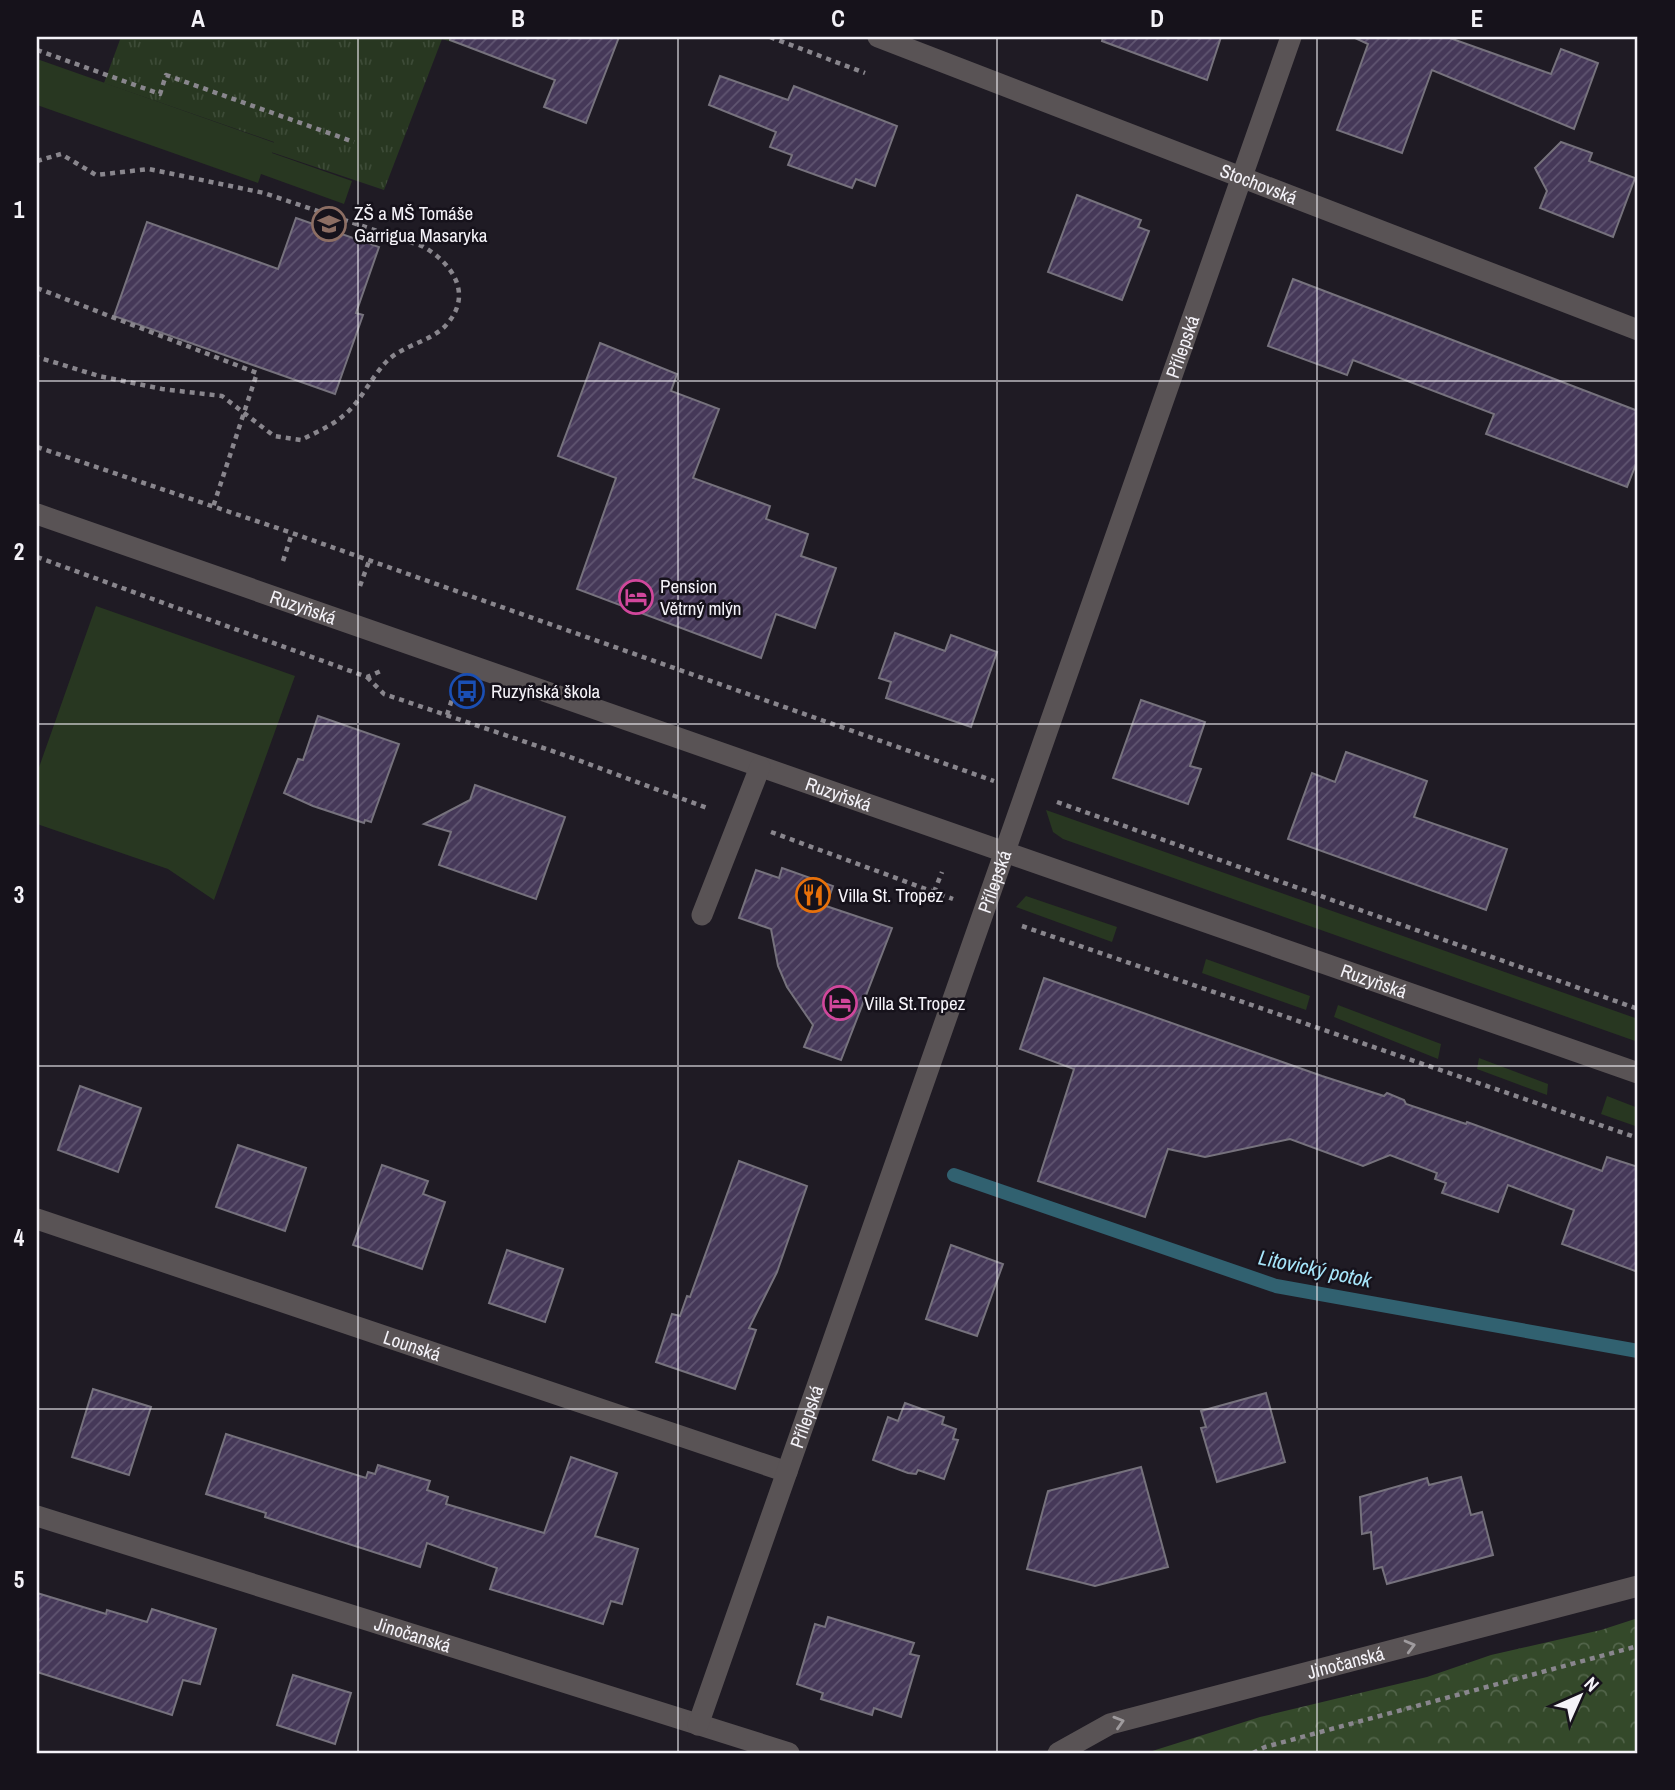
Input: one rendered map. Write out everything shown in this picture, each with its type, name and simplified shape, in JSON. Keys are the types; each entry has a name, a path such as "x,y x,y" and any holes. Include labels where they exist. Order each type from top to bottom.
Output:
{"street":[{"name":"Stochovská","path":"878,37 1638,330"},
{"name":"Přílepská","path":"698,1725 1291,37"},
{"name":"Ruzyňská","path":"37,514 1638,1073"},
{"path":"702,915 760,767"},
{"name":"Lounská","path":"37,1219 787,1472"},
{"name":"Jinočanská","path":"37,1516 789,1753"},
{"name":"Jinočanská","path":"1058,1753 1110,1724 1638,1586"}],"path":[{"path":"37,50 160,94 166,75 354,142"},
{"path":"37,161 61,154 96,175 149,169 264,193 422,246 440,256 454,272 459,286 447,326 388,360 345,415 301,440 274,436 222,396 162,389 99,376 37,358"},
{"path":"37,288 257,373 213,507"},
{"path":"37,447 292,533 1004,784"},
{"path":"283,561 292,533"},
{"path":"37,557 367,677 384,695 739,820 953,900"},
{"path":"360,586 369,562"},
{"path":"367,677 385,670"},
{"path":"447,715 456,687"},
{"path":"1062,804 1638,1009"},
{"path":"933,892 942,872"},
{"path":"1022,926 1638,1138"},
{"path":"1253,1753 1265,1747 1638,1646"}],"green space":[{"path":"121,37 475,37 471,48 442,39 384,190 271,152 274,142 104,83"},
{"path":"37,59 275,143 272,153 352,181 344,204 261,174 258,183 37,105"},
{"path":"96,606 295,676 214,900 168,869 37,824 37,773"},
{"path":"1046,810 1638,1019 1638,1042 1063,839 1053,832"},
{"path":"1026,896 1117,927 1112,942 1016,907"},
{"path":"1206,959 1310,996 1306,1010 1202,973"},
{"path":"1338,1005 1441,1044 1438,1059 1334,1017"},
{"path":"1479,1058 1548,1084 1547,1095 1477,1069"},
{"path":"1607,1096 1638,1108 1638,1127 1601,1114"},
{"path":"1638,1618 1638,1753 1146,1753 1260,1717 1427,1677 1491,1655 1601,1630"}],"building":[{"path":"450,37 619,37 586,123 544,107 555,80 450,40"},
{"path":"1103,37 1221,37 1207,80 1102,41"},
{"path":"1353,37 1447,37 1551,74 1561,49 1598,63 1574,129 1432,70 1402,153 1337,130 1368,44"},
{"path":"720,76 788,100 794,86 897,126 875,186 856,179 852,188 788,165 792,155 770,147 776,132 709,105"},
{"path":"1561,142 1592,153 1589,161 1635,178 1613,237 1540,208 1547,191 1535,168"},
{"path":"1077,195 1141,220 1138,227 1149,231 1122,300 1048,272"},
{"path":"296,218 379,247 356,313 363,315 335,394 114,316 147,222 278,269"},
{"path":"1293,279 1638,411 1638,459 1627,487 1486,434 1494,414 1353,360 1347,375 1268,346"},
{"path":"600,343 677,374 671,391 719,409 693,478 770,506 766,519 808,534 801,556 836,568 815,628 776,614 761,658 577,589 616,478 558,456"},
{"path":"895,633 945,651 951,635 997,652 971,727 886,698 891,682 879,678"},
{"path":"1141,700 1205,722 1190,766 1201,769 1188,804 1113,778"},
{"path":"318,716 399,744 371,822 365,820 364,823 313,806 284,793 298,759 303,760"},
{"path":"1346,752 1427,781 1414,817 1507,849 1486,910 1288,839 1312,773 1335,782"},
{"path":"475,785 565,817 536,899 439,865 451,832 424,824 470,800"},
{"path":"782,868 833,886 826,906 892,928 841,1060 804,1047 813,1025 787,987 778,966 771,929 739,918 756,870 779,878"},
{"path":"1044,978 1322,1076 1384,1096 1387,1093 1404,1100 1406,1104 1466,1124 1467,1122 1602,1171 1607,1157 1638,1167 1638,1272 1562,1244 1574,1210 1508,1185 1498,1212 1442,1193 1446,1183 1435,1179 1437,1173 1390,1155 1363,1166 1290,1139 1205,1157 1168,1149 1145,1217 1038,1181 1074,1069 1020,1049"},
{"path":"80,1086 141,1108 118,1172 58,1150"},
{"path":"238,1145 306,1168 285,1231 216,1207"},
{"path":"739,1161 807,1186 777,1272 749,1328 756,1330 735,1389 656,1362 672,1314 680,1316 687,1296 690,1297"},
{"path":"382,1165 428,1181 423,1194 445,1202 422,1269 353,1245"},
{"path":"951,1245 1003,1264 977,1336 926,1319"},
{"path":"507,1250 563,1269 545,1322 489,1303"},
{"path":"93,1389 151,1407 129,1475 72,1457"},
{"path":"1266,1393 1285,1462 1217,1482 1201,1428 1206,1427 1201,1411"},
{"path":"905,1403 944,1417 942,1424 956,1429 953,1439 958,1440 944,1479 918,1470 916,1474 908,1473 873,1460 888,1417 898,1421"},
{"path":"226,1434 366,1478 368,1472 375,1474 378,1465 430,1481 427,1490 448,1497 446,1504 544,1533 571,1457 617,1473 595,1536 638,1549 622,1604 611,1601 603,1624 490,1589 497,1568 427,1543 420,1567 265,1517 266,1513 206,1494"},
{"path":"1141,1467 1168,1567 1095,1586 1027,1569 1048,1491"},
{"path":"1461,1477 1471,1515 1482,1512 1493,1555 1387,1584 1382,1567 1374,1569 1371,1532 1362,1534 1360,1497 1427,1478 1429,1485"},
{"path":"37,1593 106,1614 107,1610 147,1622 152,1609 216,1629 200,1684 183,1680 172,1715 37,1672"},
{"path":"828,1617 914,1643 910,1654 919,1656 901,1717 874,1708 872,1715 821,1699 823,1693 797,1684 815,1624 825,1627"},
{"path":"293,1675 351,1693 335,1744 277,1725"}],"waterway":[{"name":"Litovický potok","path":"954,1175 1276,1286 1638,1351"}],"place":[{"name":"ZŠ a MŠ Tomáše Garrigua Masaryka","path":"329,224"},
{"name":"Pension Větrný mlýn","path":"636,597"},
{"name":"Ruzyňská škola","path":"467,691"},
{"name":"Villa St. Tropez","path":"813,895"},
{"name":"Villa St.Tropez","path":"840,1003"}]}
